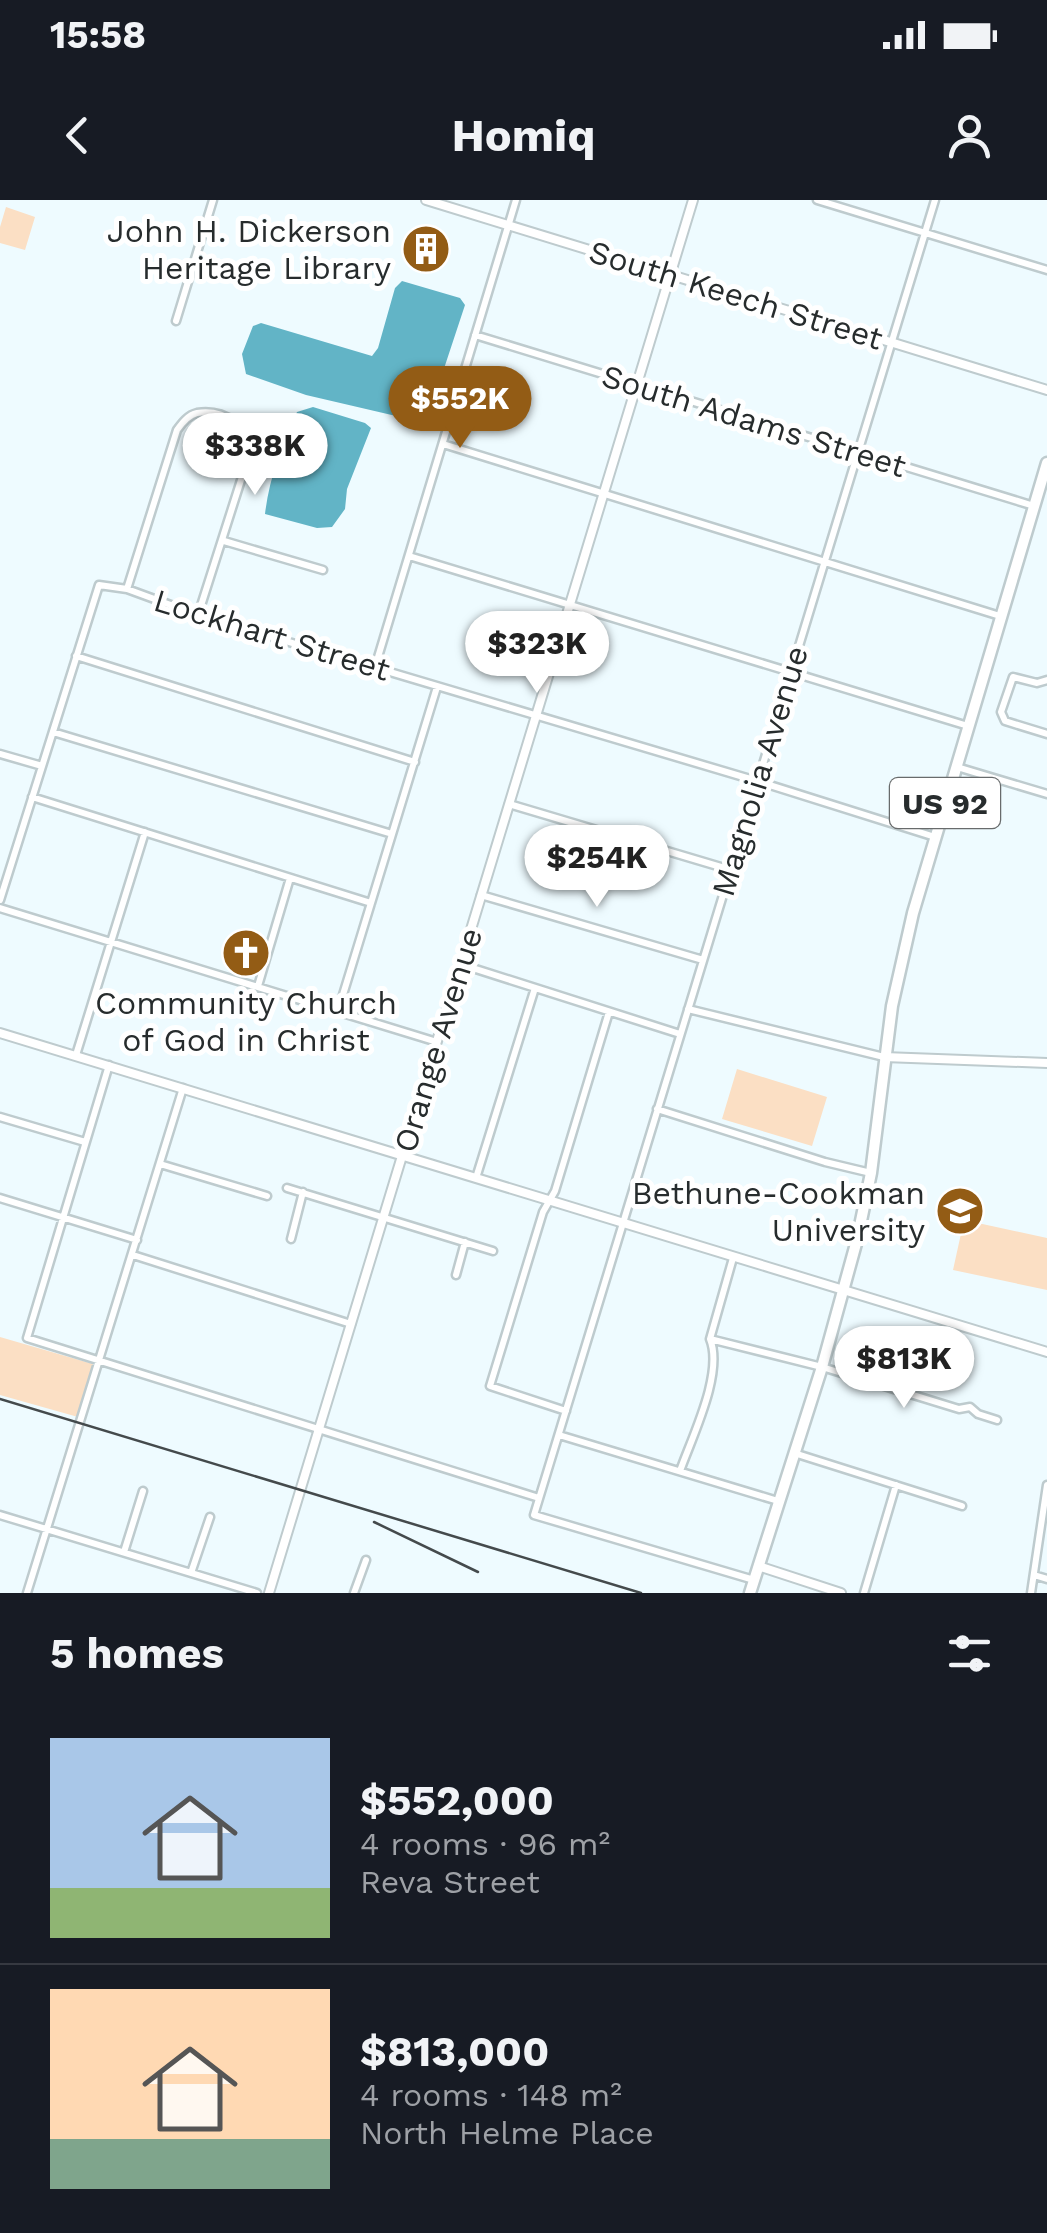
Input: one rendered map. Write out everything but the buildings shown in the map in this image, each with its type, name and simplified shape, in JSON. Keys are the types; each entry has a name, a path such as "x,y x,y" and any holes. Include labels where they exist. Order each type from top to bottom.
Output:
{"main road":[{"name":"US 92","path":"750,1593 844,1292 871,1173 884,1056 905,944 1000,616 1034,506 1043,490 1047,463"}],"street":[{"path":"176,322 213,200"},
{"name":"South Keech Street","path":"426,200 1047,390"},
{"path":"375,667 516,200"},
{"name":"Orange Avenue","path":"269,1593 693,200"},
{"path":"818,200 1047,270"},
{"name":"Magnolia Avenue","path":"754,1580 534,1515 934,200"},
{"name":"South Adams Street","path":"475,335 1034,506"},
{"path":"127,590 178,430 186,418 196,413 235,422 250,440 248,454 198,615"},
{"path":"443,444 1000,616"},
{"path":"223,540 323,570"},
{"path":"408,556 968,726"},
{"name":"Lockhart Street","path":"76,656 98,585 127,590 198,615 935,837"},
{"path":"0,900 76,656 415,762"},
{"path":"1047,680 1037,683 1013,677 1001,712 1005,721 1047,734"},
{"path":"338,1011 437,686"},
{"path":"53,732 392,834"},
{"path":"0,754 42,766"},
{"path":"956,766 1047,794"},
{"path":"32,797 371,902"},
{"path":"509,804 730,870"},
{"path":"76,1056 144,832"},
{"path":"258,986 290,878"},
{"path":"481,895 703,960"},
{"path":"0,908 437,1042"},
{"path":"460,964 680,1034"},
{"path":"476,1178 535,988"},
{"path":"688,1009 884,1056 1047,1063"},
{"path":"566,1411 490,1386 609,1012"},
{"path":"0,1033 1047,1352"},
{"path":"110,1066 27,1338 539,1498"},
{"path":"27,1593 184,1088"},
{"path":"657,1110 871,1173"},
{"path":"0,1116 85,1142"},
{"path":"160,1164 267,1196"},
{"path":"287,1188 493,1251"},
{"path":"290,1240 303,1192"},
{"path":"0,1198 137,1240"},
{"path":"456,1275 465,1242"},
{"path":"132,1254 351,1324"},
{"path":"680,1471 712,1377 714,1350 710,1340 733,1258"},
{"path":"710,1340 822,1367 959,1409 970,1407 997,1420"},
{"path":"558,1435 778,1501"},
{"path":"793,1453 962,1506"},
{"path":"1031,1593 1047,1484"},
{"path":"864,1593 896,1485"},
{"path":"124,1552 143,1491"},
{"path":"0,1515 257,1593"},
{"path":"191,1573 210,1517"},
{"path":"354,1593 366,1560"},
{"path":"758,1566 841,1593"},
{"path":"1034,1575 1047,1579"}],"shaded area":[{"path":"6,207 35,217 25,250 0,243"},
{"path":"737,1069 827,1097 812,1146 722,1119"},
{"path":"964,1220 1047,1238 1047,1290 953,1270"},
{"path":"0,1337 93,1364 78,1417 0,1395"}],"water":[{"path":"402,281 460,298 465,305 426,423 306,395 246,374 242,354 253,326 261,323 372,356 378,348 395,288"},
{"path":"313,407 371,428 347,489 345,509 332,527 317,528 265,514 273,475 291,424 297,412"}],"railway":[{"path":"0,1399 641,1593"},
{"path":"374,1522 478,1572"}],"place":[{"name":"John H. Dickerson Heritage Library","path":"426,249"},
{"name":"Community Church of God in Christ","path":"246,953"},
{"name":"Bethune-Cookman University","path":"960,1211"}]}
